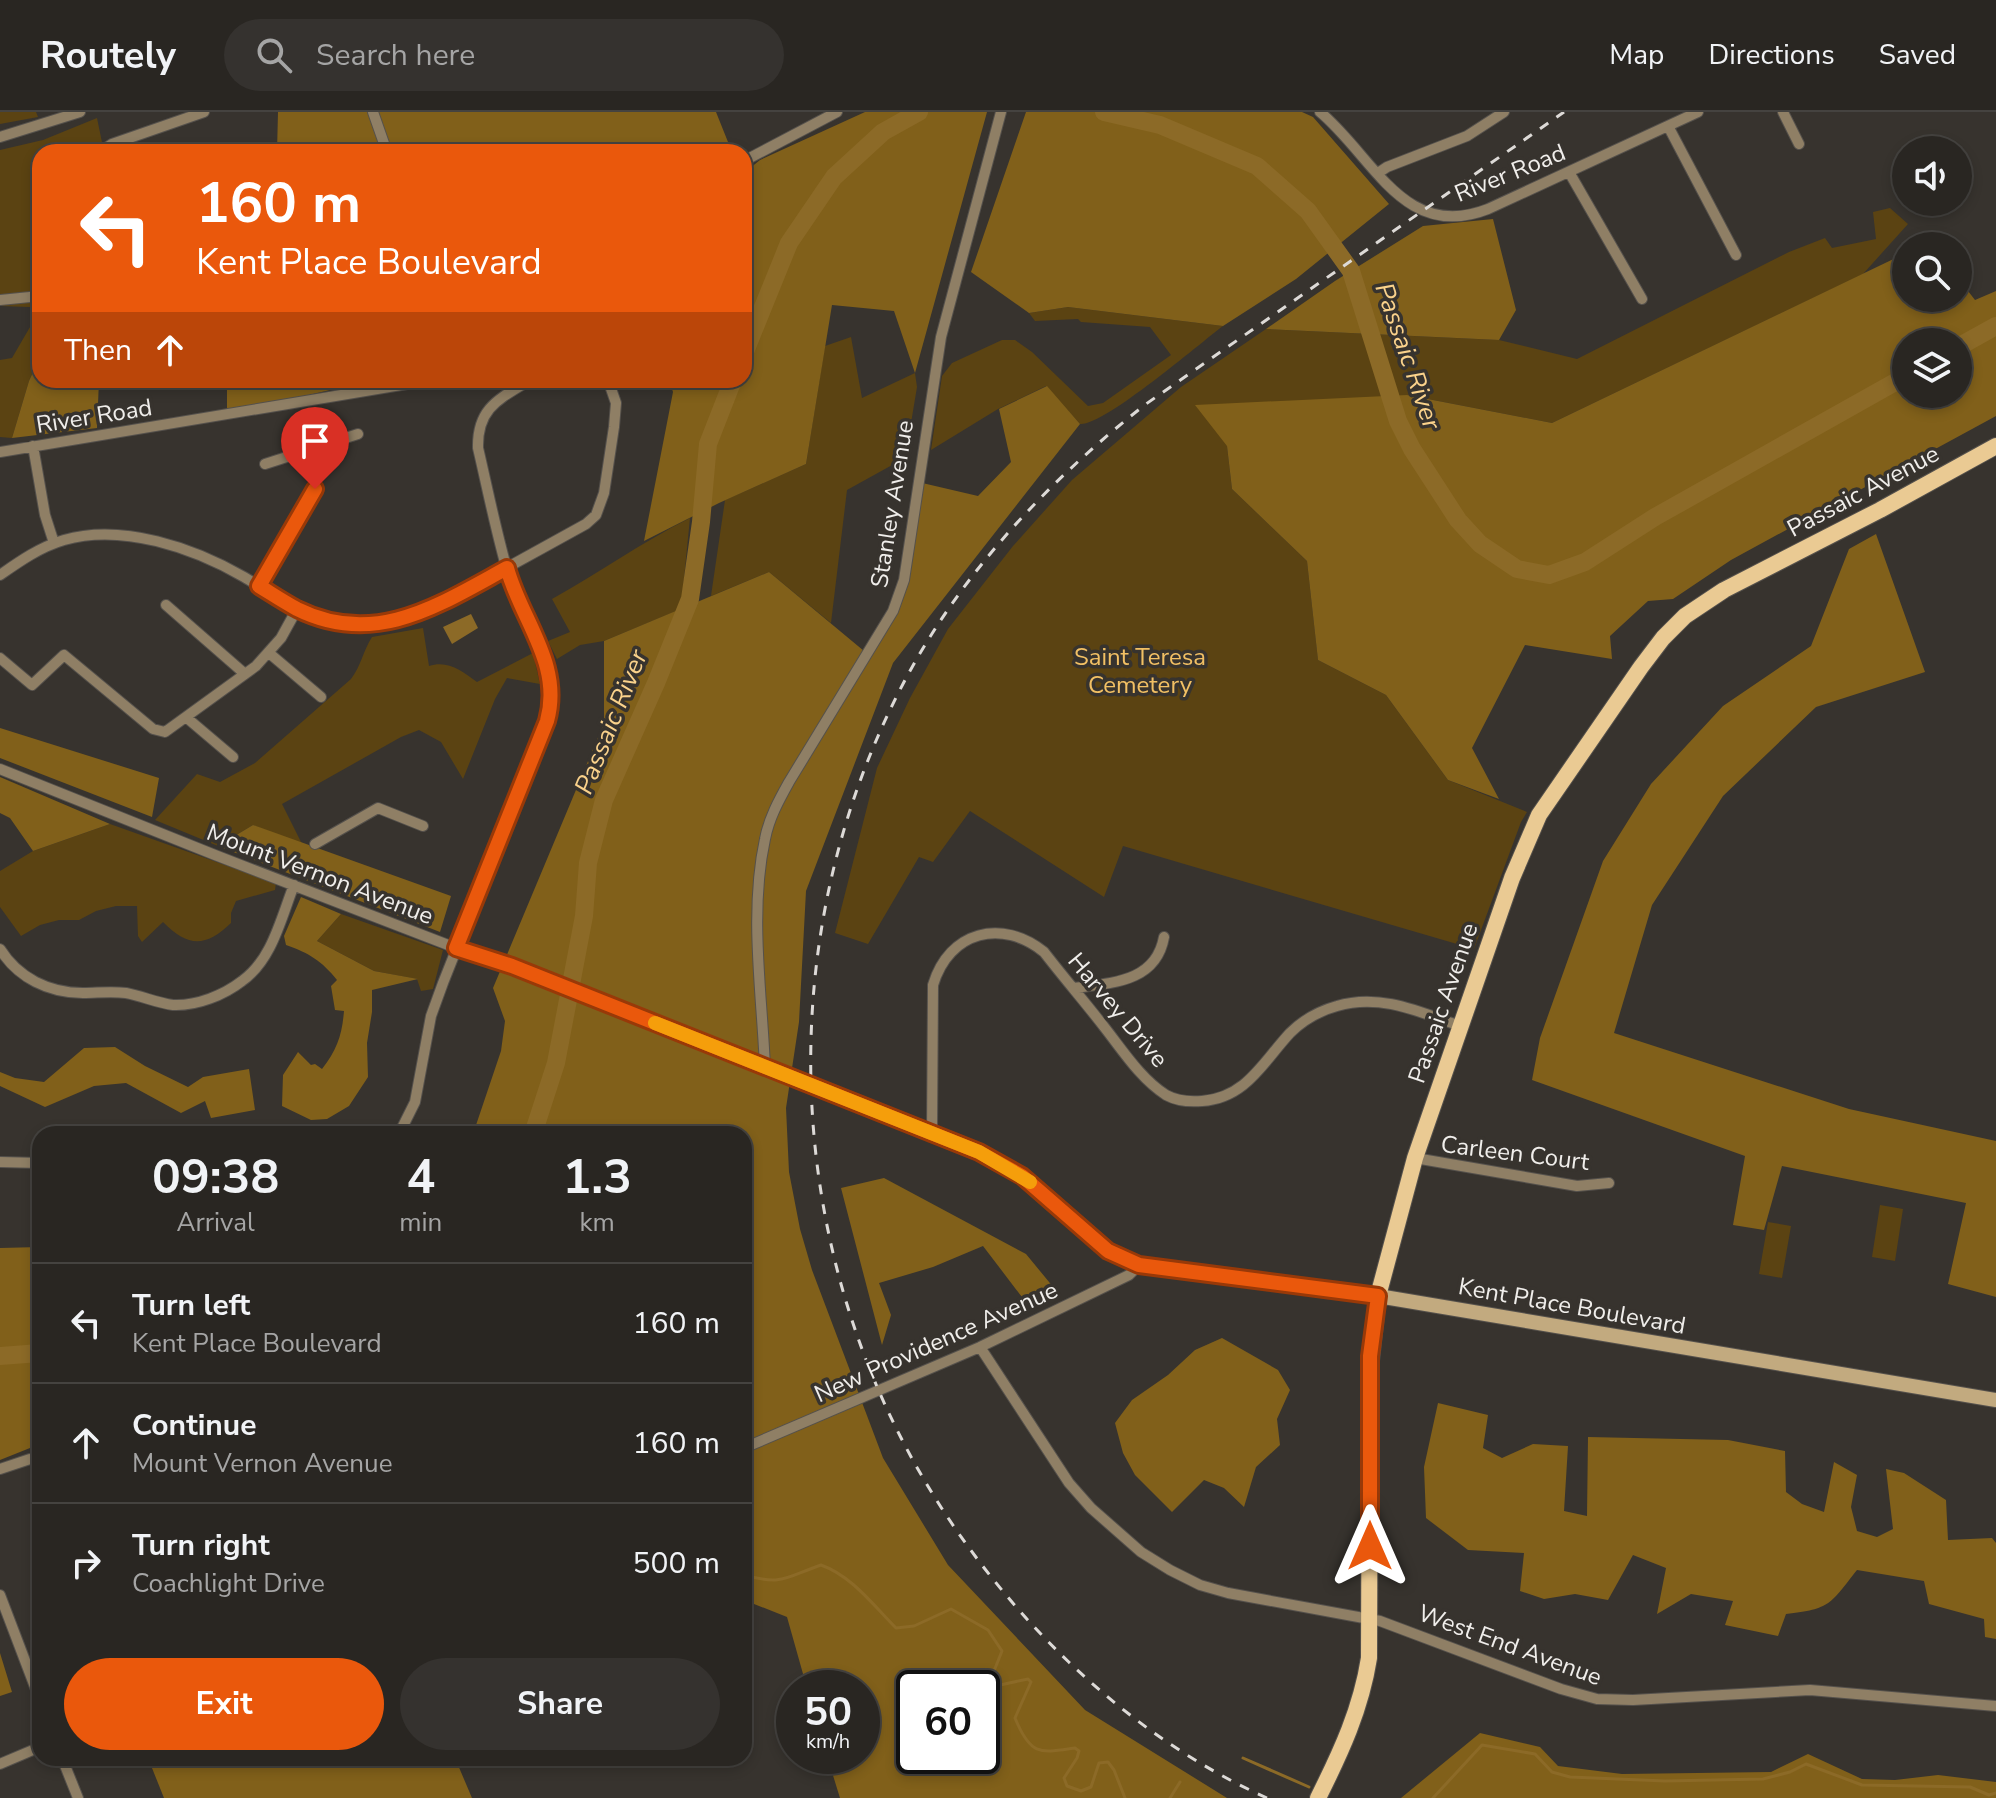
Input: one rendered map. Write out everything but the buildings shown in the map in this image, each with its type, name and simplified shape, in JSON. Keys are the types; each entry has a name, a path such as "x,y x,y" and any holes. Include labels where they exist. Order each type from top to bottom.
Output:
{"main road":[{"name":"Passaic Avenue","path":"1318,1798 1360,1704 1369,1658 1370,1370 1378,1296 1415,1158 1512,878 1539,815 1663,638 1685,616 1724,590 1996,446"}],"street":[{"path":"0,137 80,112"},
{"path":"112,144 204,112"},
{"path":"373,112 384,144"},
{"path":"752,157 837,112"},
{"name":"River Road","path":"1320,112 1398,195 1425,213 1448,218 1475,214 1698,112"},
{"path":"1378,173 1467,136 1504,112"},
{"path":"1783,112 1799,144"},
{"name":"Stanley Avenue","path":"765,1068 758,922 759,873 765,836 789,782 893,611 904,580 941,337 999,117"},
{"path":"1668,126 1736,255"},
{"path":"1569,172 1642,299"},
{"path":"0,300 32,297"},
{"name":"River Road","path":"0,452 383,388"},
{"path":"403,1126 415,1102 431,1016 547,721 551,703 547,661 515,597 478,448 484,416 493,403 517,388"},
{"path":"0,575 54,543 91,535 147,541 207,558 297,609 320,618 352,624 394,621 421,613 586,524 600,508 616,412 611,388"},
{"path":"265,464 358,434"},
{"path":"33,446 45,515 54,543"},
{"path":"259,586 315,489 316,482 306,451"},
{"path":"166,605 245,674"},
{"path":"0,658 32,685 64,655 153,729 169,731 269,653 297,609"},
{"path":"269,653 321,697"},
{"path":"187,718 233,757"},
{"name":"Mount Vernon Avenue","path":"0,769 456,948 512,966 979,1152 1022,1176 1108,1251 1139,1265"},
{"path":"315,844 378,808 423,826"},
{"path":"0,949 19,973 55,991 126,993 175,1005 192,1003 218,995 256,969 270,946 294,885"},
{"name":"Harvey Drive","path":"932,1134 933,985 946,956 974,937 994,933 1014,935 1044,952 1141,1073 1170,1097 1187,1101 1212,1100 1236,1091 1256,1075 1298,1026 1336,1006 1367,1001 1386,1002 1460,1026"},
{"path":"1074,988 1108,983 1141,973 1157,959 1164,937"},
{"name":"Carleen Court","path":"1415,1158 1577,1186 1609,1183"},
{"path":"0,1162 32,1163"},
{"name":"Kent Place Boulevard","path":"1139,1265 1378,1296 1996,1400"},
{"name":"New Providence Avenue","path":"752,1445 980,1347 1129,1275 1139,1265"},
{"name":"West End Avenue","path":"980,1347 1069,1483 1115,1532 1141,1552 1200,1585 1228,1593 1370,1617 1561,1689 1597,1699 1615,1701 1810,1690 1996,1706"},
{"path":"0,1469 30,1459"},
{"path":"0,1595 32,1679"},
{"path":"0,1764 32,1750"},
{"path":"65,1766 78,1798"}],"green space":[{"path":"0,112 36,112 38,117 0,124"},
{"path":"97,118 102,144 32,144 32,309 0,306 0,150 43,140"},
{"name":"Saint Teresa Cemetery","path":"1890,208 1892,216 1899,216 1908,224 1901,232 1892,232 1892,242 1863,274 1552,423 1407,395 1227,446 1232,489 1307,561 1318,660 1386,695 1448,780 1527,812 1474,949 1123,846 1104,897 970,811 933,862 919,857 868,944 835,933 877,768 910,698 948,629 1013,546 1072,480 1181,387 1266,329 1499,340 1577,359 1789,252 1825,238 1832,248 1876,239 1873,212"},
{"path":"1068,307 1223,326 1129,399 1092,421 1080,424 1046,386 998,409 931,450 942,376 952,363 1002,340 1015,340 1032,352 1088,406 1103,403 1171,355 1150,327 1081,322 1078,319 1035,321 1029,313"},
{"path":"32,324 32,374 12,438 0,437 0,360 12,358"},
{"path":"851,337 862,398 915,373 917,387 903,471 894,464 847,490 831,623 769,572 711,596 725,500 806,464 825,346"},
{"path":"690,518 681,609 604,641 580,645 557,659 548,641 570,632 552,599"},
{"path":"423,628 429,666 449,666 477,682 533,653 540,684 507,678 495,699 463,779 441,742 419,730 282,804 302,844 253,825 218,846 155,820 197,774 220,782 255,763 351,679 372,637"},
{"path":"110,824 276,883 275,890 236,901 231,923 205,940 189,940 163,922 142,942 138,936 137,906 116,906 96,911 79,920 59,920 40,925 21,936 0,907 0,871 33,851"},
{"path":"341,914 443,950 433,989 421,991 417,979 374,971 317,941"},
{"path":"1880,1205 1903,1209 1895,1261 1872,1257"},
{"path":"1768,1222 1791,1226 1782,1278 1759,1274"}],"shaded area":[{"path":"278,112 716,112 729,144 277,144"},
{"path":"865,112 987,112 915,373 894,311 832,305 806,464 644,541 672,388 752,388 752,166"},
{"path":"1026,112 1302,112 1313,117 1389,204 1296,279 1223,326 1068,307 1029,313 971,272"},
{"path":"1493,219 1516,310 1499,340 1266,329 1423,226"},
{"path":"1892,260 1892,312 1972,312 1972,296 1975,300 1996,291 1996,416 1731,560 1673,599 1648,601 1610,636 1612,659 1525,645 1472,748 1499,799 1448,780 1386,695 1318,660 1307,561 1232,489 1227,446 1195,405 1407,395 1552,423"},
{"path":"32,374 32,388 99,388 97,428 12,438"},
{"path":"1047,386 1080,424 893,663 806,891 799,1022 786,1108 789,1172 812,1270 883,1458 948,1565 1085,1710 1227,1798 840,1798 833,1774 880,1774 880,1670 802,1670 787,1617 752,1603 752,1126 476,1126 501,1051 505,1021 493,988 604,723 604,641 769,572 870,656 903,594 918,482 978,496 1011,462 999,409"},
{"path":"227,388 339,388 227,414"},
{"path":"1876,534 1925,672 1816,707 1723,796 1652,905 1614,1033 1849,1109 1996,1141 1996,1297 1948,1284 1966,1203 1782,1166 1764,1230 1733,1225 1745,1156 1532,1080 1540,1038 1603,861 1651,784 1723,706 1811,646 1849,549"},
{"path":"471,614 478,628 452,644 443,627"},
{"path":"0,728 159,778 152,817 0,758"},
{"path":"0,777 110,824 33,851 10,818 0,813"},
{"path":"253,825 451,896 440,932 218,846"},
{"path":"301,897 341,914 317,941 374,971 418,979 372,990 367,1043 368,1077 349,1106 327,1119 311,1120 282,1106 283,1075 298,1052 311,1065 322,1069 338,1042 344,1011 335,1010 331,986 337,980 331,973 314,958 286,945 284,936"},
{"path":"115,1047 188,1087 203,1077 249,1069 255,1110 211,1118 205,1101 181,1113 126,1083 94,1086 45,1107 0,1086 0,1072 15,1078 44,1082 84,1048"},
{"path":"884,1178 1026,1254 1054,1288 1028,1305 983,1246 933,1267 879,1283 891,1315 882,1345 841,1188"},
{"path":"32,1247 32,1453 30,1448 0,1460 0,1248"},
{"path":"1222,1338 1278,1370 1290,1390 1277,1419 1280,1445 1256,1467 1244,1507 1224,1488 1204,1480 1172,1512 1135,1475 1123,1453 1115,1423 1132,1400 1168,1375 1195,1350"},
{"path":"1438,1403 1488,1415 1483,1448 1502,1458 1533,1444 1568,1446 1564,1511 1587,1516 1588,1437 1728,1440 1785,1451 1786,1492 1802,1504 1824,1512 1834,1462 1857,1475 1851,1507 1857,1531 1877,1537 1893,1529 1886,1469 1904,1473 1946,1500 1948,1540 1992,1538 1996,1543 1996,1639 1985,1637 1984,1619 1929,1604 1924,1581 1857,1570 1828,1603 1812,1610 1786,1614 1778,1636 1725,1625 1733,1601 1691,1594 1657,1614 1666,1568 1633,1555 1608,1600 1575,1594 1544,1599 1520,1591 1524,1553 1468,1550 1426,1518 1424,1467"},
{"path":"0,1653 12,1692 0,1696"},
{"path":"1480,1733 1540,1747 1558,1766 1622,1774 1771,1772 1808,1754 1862,1779 1895,1780 1938,1775 1996,1782 1996,1798 1401,1798"},
{"path":"151,1766 458,1766 472,1798 164,1798"}],"waterway":[{"name":"Passaic River","path":"752,334 789,243 834,177 883,132 919,112"},
{"name":"Passaic River","path":"1104,112 1160,125 1257,166 1308,211 1351,271 1398,421 1412,449 1458,520 1480,544 1517,569 1549,575 1585,562 1655,517 1892,384"},
{"name":"Passaic River","path":"1972,339 1996,326"},
{"name":"Passaic River","path":"536,1126 556,1063 584,916 588,863 604,800 690,599 708,444 730,388"},
{"name":"Passaic River","path":"0,1356 32,1354"},
{"path":"752,1577 776,1580 821,1565 853,1584 896,1628 914,1626 951,1609 988,1630 1002,1651 994,1671 1000,1685 1028,1679 1031,1682 1015,1718 1026,1740 1038,1750 1075,1748 1079,1751 1064,1778 1067,1786 1081,1791 1091,1787 1099,1763 1108,1762 1125,1798"},
{"path":"1433,1798 1482,1745 1535,1754 1552,1772 1570,1777 1665,1781 1763,1779 1806,1764 1862,1785 1970,1787 1989,1795 1996,1793"},
{"path":"1243,1758 1309,1787"},
{"path":"1170,1798 1180,1782"}],"railway":[{"path":"1267,1798 1177,1748 1094,1686 1056,1650 1021,1612 957,1531 899,1434 856,1332 827,1224 812,1114 813,1003 828,893 858,786 904,682 927,642 980,566 1042,496 1146,404 1564,112"}],"slow traffic":[{"path":"655,1023 979,1152 1030,1182"}],"route":[{"path":"315,489 259,586 297,609 320,618 352,624 377,624 421,613 507,568 515,597 547,661 551,703 547,721 456,948 512,966 979,1152 1022,1176 1108,1251 1124,1260 1139,1265 1378,1296 1370,1356 1370,1546"}]}
